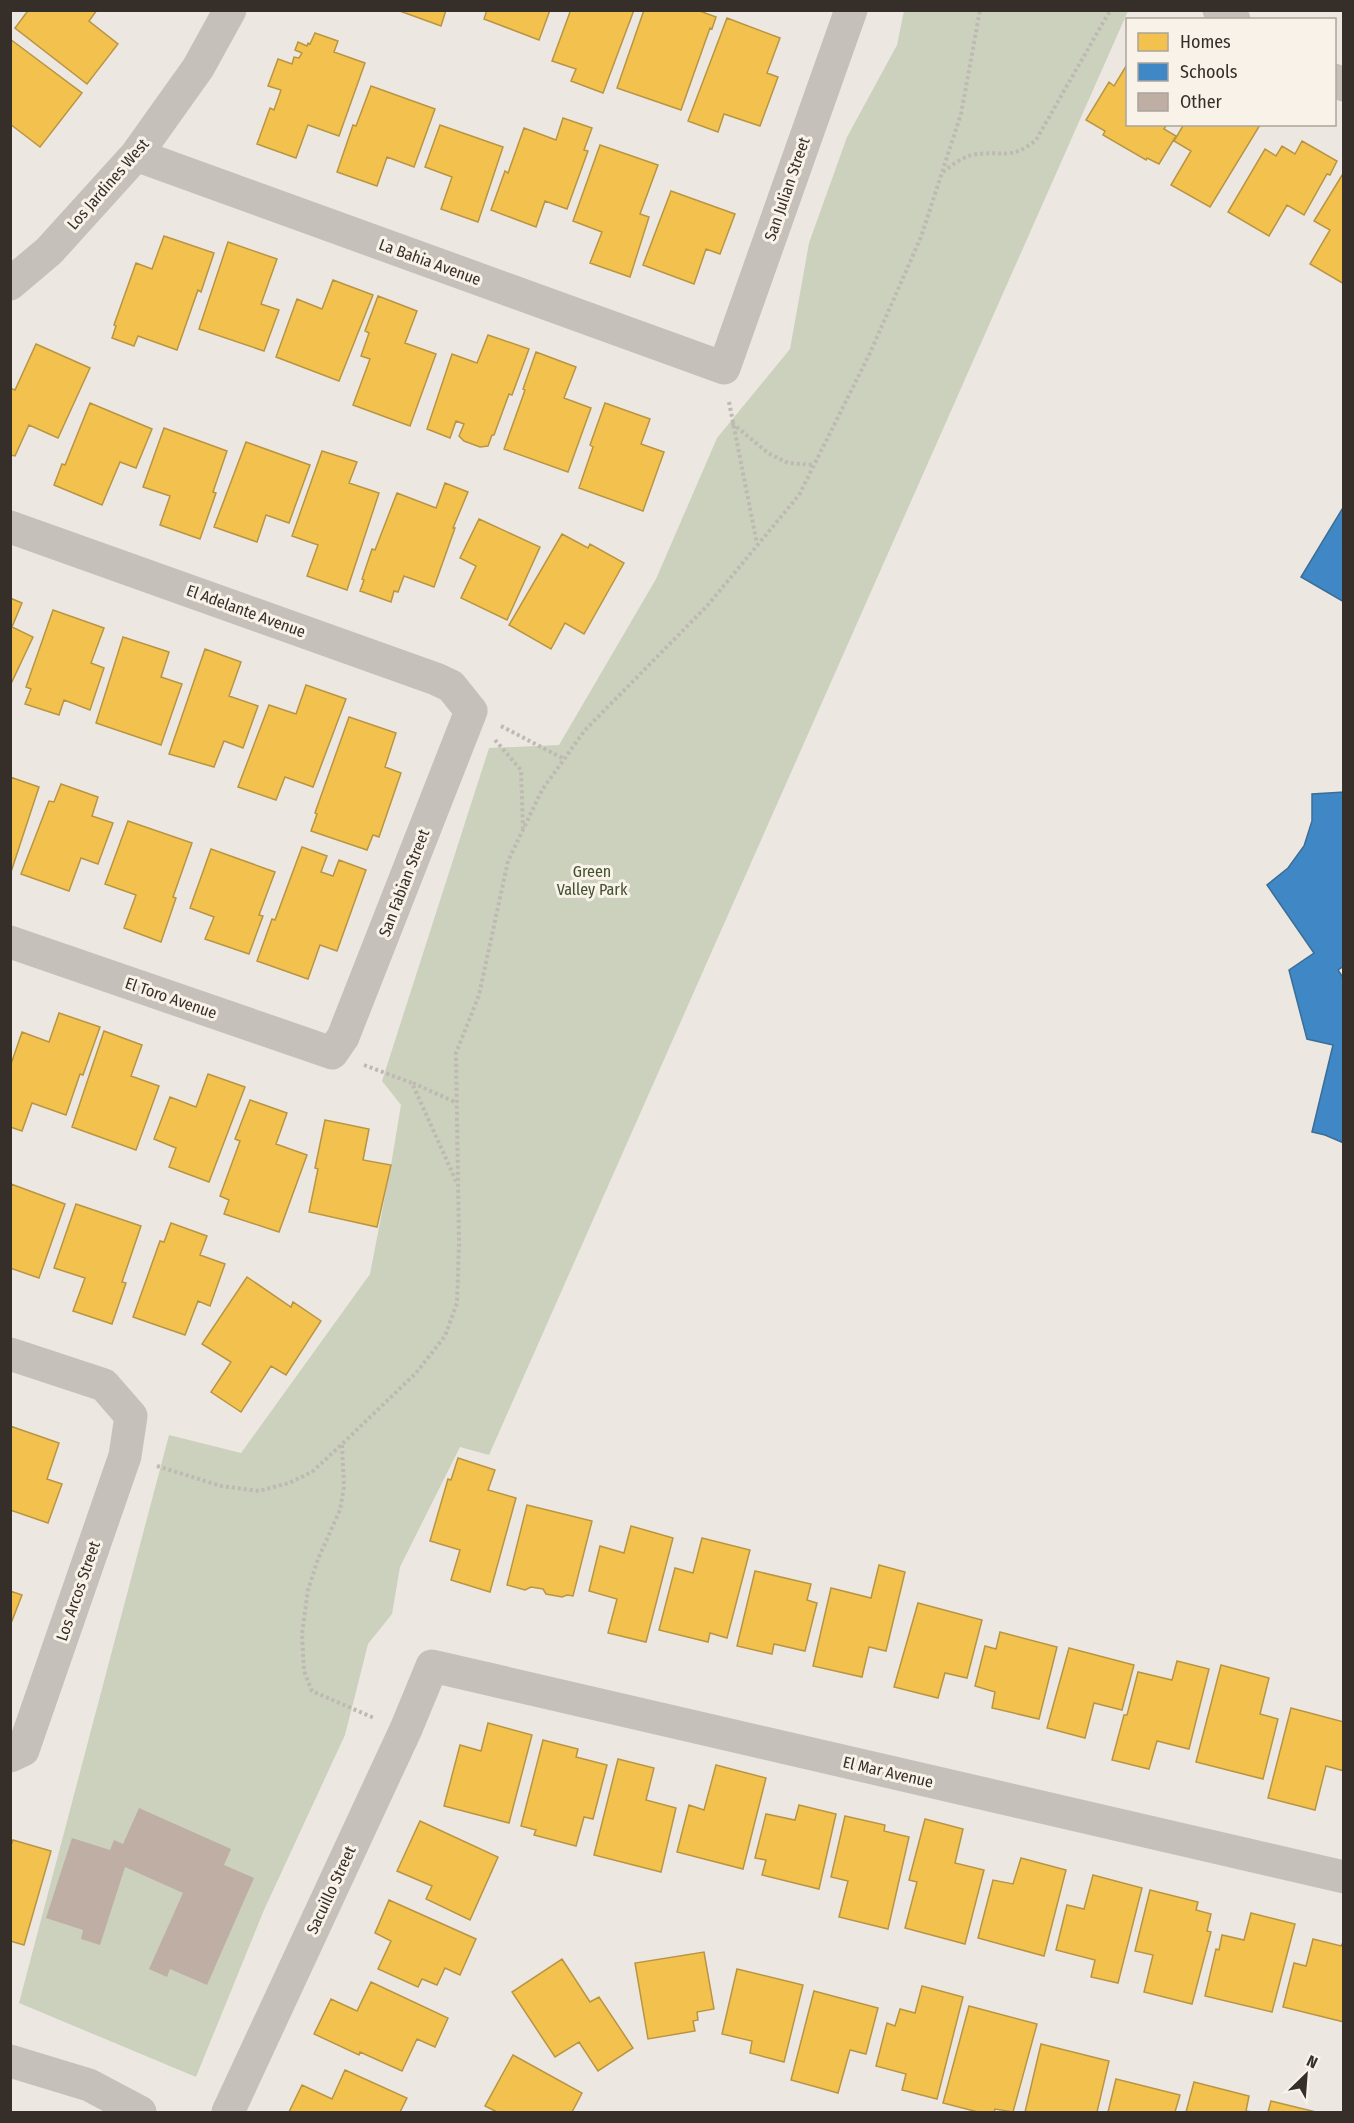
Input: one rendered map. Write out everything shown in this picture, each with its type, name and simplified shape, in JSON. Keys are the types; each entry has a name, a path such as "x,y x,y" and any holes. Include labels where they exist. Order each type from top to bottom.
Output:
{"street":[{"name":"Los Jardines West","path":"10,284 49,251 136,155 198,68 230,10"},
{"name":"San Julian Street","path":"724,368 851,10"},
{"name":"La Bahia Avenue","path":"136,155 724,368"},
{"name":"El Adelante Avenue","path":"10,527 436,679 451,686 471,711"},
{"name":"San Fabian Street","path":"332,1053 343,1037 471,711"},
{"name":"El Toro Avenue","path":"10,942 332,1053"},
{"name":"Los Arcos Street","path":"10,1354 104,1385 131,1416 125,1456 23,1750 10,1756"},
{"name":"Sacuillo Street","path":"228,2112 406,1730 432,1666"},
{"name":"El Mar Avenue","path":"432,1666 1344,1877"},
{"path":"10,2061 89,2085 140,2112"}],"path":[{"path":"125,1456 221,1486 259,1491 289,1483 312,1472 342,1444 416,1373 445,1336 457,1303 459,1186 456,1053 479,995 508,861 542,790 585,730 707,606 799,495 870,353 916,248 961,114 980,10"},
{"path":"942,172 970,155 1007,154 1023,150 1036,140 1108,14 1114,10"},
{"path":"724,368 732,422 758,545"},
{"path":"732,422 768,453 788,464 814,465"},
{"path":"471,711 564,759"},
{"path":"471,711 521,770 523,829"},
{"path":"332,1053 412,1083 457,1103"},
{"path":"412,1083 459,1186"},
{"path":"342,1444 344,1487 340,1510 318,1559 308,1590 302,1634 304,1671 312,1691 406,1730"}],"green space":[{"name":"Green Valley Park","path":"904,11 1128,11 489,1455 460,1447 400,1567 392,1614 368,1644 345,1735 264,1910 196,2077 19,2003 169,1435 241,1453 370,1274 401,1105 382,1081 489,748 559,745 656,579 717,438 790,349 809,243 847,137 897,45"}],"building: Homes":[{"path":"25,10 97,10 89,21 118,44 87,84 15,28 27,12"},
{"path":"397,10 446,10 441,26"},
{"path":"487,10 550,10 539,40 484,19"},
{"path":"567,10 634,10 603,93 571,81 576,69 552,61 570,12"},
{"path":"644,10 697,10 716,17 681,110 617,88"},
{"path":"727,18 780,38 767,73 778,77 760,126 724,114 718,132 688,121"},
{"path":"315,33 338,41 334,52 365,63 339,136 308,125 296,158 257,144 270,108 274,110 281,90 268,86 278,59 292,64 294,57 299,58 302,53 295,50 298,42 307,46"},
{"path":"10,39 82,93 40,147 10,124"},
{"path":"1126,66 1126,126 1166,126 1164,129 1176,136 1159,164 1147,158 1146,160 1103,135 1105,131 1086,120 1109,82 1114,86"},
{"path":"371,86 435,109 414,167 387,157 377,186 337,172 353,125 356,126"},
{"path":"563,118 592,128 584,150 588,151 567,209 545,201 536,227 491,210 505,171 508,173 524,128 556,140"},
{"path":"440,125 503,147 478,222 441,209 452,177 425,167"},
{"path":"1183,126 1259,126 1210,207 1171,185 1191,151 1174,141"},
{"path":"1302,141 1337,161 1304,215 1287,205 1269,236 1228,212 1265,149 1276,156 1282,146 1295,154"},
{"path":"600,145 658,165 640,214 649,217 630,277 590,263 602,232 573,221"},
{"path":"1344,172 1344,284 1310,264 1330,230 1314,221"},
{"path":"671,191 735,214 720,254 706,249 694,284 643,265"},
{"path":"164,236 214,253 177,350 138,336 134,346 112,338 116,326 114,325 136,263 152,269"},
{"path":"228,242 277,259 261,304 279,310 264,351 199,329"},
{"path":"333,280 373,295 339,381 276,357 297,299 322,309"},
{"path":"378,296 417,311 405,343 436,354 410,426 353,405 370,359 361,356 369,333 365,331"},
{"path":"488,335 529,349 494,435 488,446 480,447 464,441 459,436 464,424 456,421 450,438 427,429 452,354 477,363"},
{"path":"36,344 90,368 58,438 29,425 15,456 10,455 10,388 15,390"},
{"path":"536,352 576,367 564,398 591,408 568,472 504,449"},
{"path":"90,403 152,429 136,468 120,462 102,505 54,485 62,464 65,465"},
{"path":"605,403 650,419 641,444 664,452 643,511 579,488 593,447 590,445"},
{"path":"164,428 227,451 213,492 216,493 200,539 160,525 170,496 143,487"},
{"path":"246,442 310,465 289,523 266,515 257,542 214,527"},
{"path":"322,451 357,462 349,483 379,493 347,590 307,576 318,545 292,536"},
{"path":"445,483 468,492 453,528 455,528 434,587 404,576 398,592 394,591 391,602 360,591 372,549 375,550 397,493 436,508"},
{"path":"479,519 540,547 507,620 461,598 476,566 460,558"},
{"path":"562,534 588,548 590,544 624,563 584,634 565,623 551,649 509,625"},
{"path":"10,598 22,603 12,627 33,637 10,686"},
{"path":"53,610 104,628 91,663 104,668 90,710 64,700 59,715 25,704 31,689 26,687"},
{"path":"123,637 169,652 161,677 182,684 161,745 96,723"},
{"path":"205,649 241,662 229,696 258,706 243,748 224,741 214,767 169,754"},
{"path":"306,685 346,699 313,787 285,777 276,800 238,787 269,705 296,714"},
{"path":"349,717 396,733 385,767 401,773 379,837 373,835 367,850 311,831 317,814 315,813"},
{"path":"10,777 39,787 11,872 10,872"},
{"path":"61,784 98,797 92,816 113,823 98,864 81,858 69,891 21,874 49,801 54,802"},
{"path":"128,821 192,843 173,897 176,898 161,942 124,928 136,895 105,884"},
{"path":"302,847 327,856 321,872 333,876 339,860 366,870 337,951 320,945 308,979 257,961"},
{"path":"211,849 275,872 259,915 263,916 249,954 205,939 214,917 190,908"},
{"path":"59,1013 100,1027 66,1115 32,1103 22,1131 10,1127 10,1067 22,1032 49,1042"},
{"path":"104,1031 142,1045 131,1076 159,1086 136,1150 72,1127"},
{"path":"208,1074 245,1087 209,1182 169,1167 176,1148 154,1139 170,1097 196,1107"},
{"path":"250,1100 287,1113 276,1144 307,1155 279,1232 224,1214 229,1200 220,1196 240,1141 235,1139"},
{"path":"325,1120 369,1129 363,1160 391,1165 377,1227 309,1212"},
{"path":"11,1184 65,1204 39,1278 10,1268"},
{"path":"76,1204 141,1226 122,1282 126,1283 112,1324 73,1311 85,1278 54,1268"},
{"path":"171,1223 207,1236 200,1255 225,1264 210,1306 198,1301 185,1335 133,1317 160,1241 164,1242"},
{"path":"247,1277 291,1307 293,1302 321,1321 286,1375 271,1366 241,1412 211,1392 231,1362 202,1344"},
{"path":"10,1426 59,1443 47,1479 62,1484 48,1523 10,1510"},
{"path":"458,1458 495,1470 488,1490 516,1498 490,1592 451,1580 460,1550 430,1541 448,1479 451,1480"},
{"path":"527,1505 592,1521 573,1596 562,1597 546,1594 543,1589 531,1587 525,1590 507,1585"},
{"path":"631,1526 673,1538 646,1642 608,1633 617,1599 589,1591 600,1546 624,1553"},
{"path":"702,1538 750,1550 727,1638 710,1633 708,1642 659,1630 675,1568 693,1573"},
{"path":"879,1565 905,1572 886,1651 869,1647 862,1677 813,1666 831,1588 871,1598"},
{"path":"755,1571 811,1584 807,1600 817,1603 805,1651 774,1644 772,1654 737,1646"},
{"path":"10,1591 22,1595 10,1626"},
{"path":"918,1603 982,1620 967,1678 945,1673 938,1698 894,1687"},
{"path":"1000,1632 1057,1647 1039,1719 992,1708 995,1692 975,1686 985,1646 996,1649"},
{"path":"1069,1648 1134,1665 1122,1710 1094,1703 1085,1738 1047,1728"},
{"path":"1177,1661 1209,1669 1189,1749 1157,1741 1149,1769 1112,1760 1138,1672 1172,1680"},
{"path":"1221,1665 1269,1678 1260,1714 1278,1719 1263,1779 1196,1762"},
{"path":"1291,1708 1344,1722 1344,1771 1326,1766 1315,1810 1268,1798"},
{"path":"488,1723 532,1735 509,1823 444,1806 460,1745 481,1751"},
{"path":"543,1740 578,1749 576,1757 607,1765 593,1819 584,1817 576,1846 534,1835 536,1830 521,1826"},
{"path":"618,1759 654,1768 646,1800 676,1808 661,1872 594,1855"},
{"path":"716,1765 766,1778 743,1869 677,1852 689,1805 704,1810"},
{"path":"799,1805 836,1814 819,1889 762,1875 766,1860 755,1858 766,1814 795,1820"},
{"path":"845,1816 885,1825 884,1831 909,1837 888,1929 839,1917 848,1881 831,1877"},
{"path":"925,1819 963,1829 955,1863 984,1870 965,1944 905,1928 917,1882 909,1880"},
{"path":"420,1821 498,1857 470,1920 426,1899 432,1886 397,1871"},
{"path":"13,1840 51,1851 24,1945 10,1941 10,1848"},
{"path":"1021,1858 1066,1870 1044,1956 978,1938 993,1880 1013,1884"},
{"path":"1093,1875 1142,1888 1118,1983 1091,1977 1095,1960 1056,1950 1067,1905 1084,1909"},
{"path":"1150,1890 1198,1902 1196,1910 1211,1914 1207,1931 1211,1932 1192,2004 1144,1992 1153,1955 1135,1951"},
{"path":"389,1900 476,1939 460,1975 445,1968 437,1985 422,1979 418,1987 378,1969 391,1941 375,1933"},
{"path":"1251,1913 1295,1924 1272,2012 1205,1996 1216,1949 1219,1950 1222,1935 1244,1940"},
{"path":"1313,1939 1341,1946 1344,1941 1344,2022 1283,2007 1294,1963 1306,1966"},
{"path":"704,1952 714,2009 697,2012 698,2020 693,2021 695,2031 648,2039 635,1963"},
{"path":"562,1959 590,2002 599,1997 633,2048 598,2071 579,2042 555,2057 512,1992"},
{"path":"737,1969 803,1985 784,2062 750,2053 752,2041 722,2034"},
{"path":"371,1982 448,2018 435,2047 417,2039 402,2071 360,2052 359,2055 314,2034 331,1999 357,2011"},
{"path":"922,1986 963,1997 937,2099 902,2090 906,2074 876,2066 887,2023 895,2026 900,2009 915,2013"},
{"path":"814,1991 878,2008 866,2054 850,2050 838,2093 791,2080"},
{"path":"969,2006 1037,2024 1013,2112 995,2109 994,2112 978,2112 943,2103"},
{"path":"1041,2044 1109,2061 1097,2112 1025,2112"},
{"path":"513,2055 582,2093 572,2112 497,2112 485,2106"},
{"path":"345,2070 407,2098 400,2112 289,2112 302,2085 332,2099"},
{"path":"1116,2079 1180,2095 1175,2112 1108,2112"},
{"path":"1194,2082 1249,2096 1246,2111 1252,2112 1186,2112"},
{"path":"1271,2101 1316,2112 1268,2112"}],"building: Schools":[{"path":"1344,506 1344,602 1301,577"},
{"path":"1344,792 1344,966 1338,970 1344,979 1344,1143 1312,1132 1333,1045 1307,1039 1289,970 1314,953 1267,885 1288,868 1304,846 1312,821 1312,794"}],"building: Other":[{"path":"139,1808 231,1849 224,1865 254,1878 207,1985 170,1969 167,1977 149,1969 183,1893 125,1867 100,1945 81,1939 83,1930 46,1918 72,1838 110,1850 114,1840 123,1844"}]}
